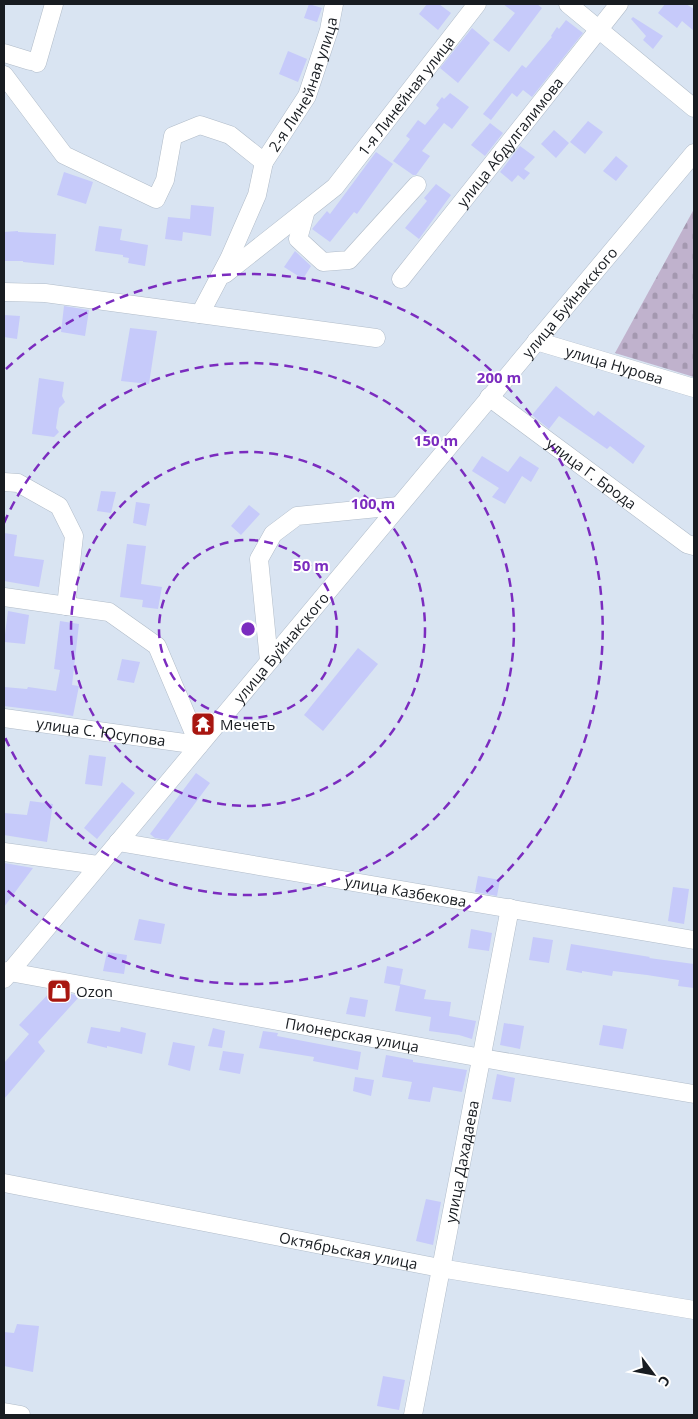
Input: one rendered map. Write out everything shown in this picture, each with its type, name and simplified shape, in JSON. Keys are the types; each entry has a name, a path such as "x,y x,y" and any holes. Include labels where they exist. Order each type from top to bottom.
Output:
{"street":[{"path":"4,53 34,62 54,4"},
{"name":"2-я Линейная улица","path":"264,162 307,96 330,30 334,4"},
{"name":"1-я Линейная улица","path":"219,278 335,187 477,4"},
{"path":"568,4 694,108"},
{"name":"улица Абдулгалимова","path":"401,279 619,4"},
{"path":"4,74 64,156 156,200 165,180 173,136 200,125 230,135 264,162 257,195 219,278 200,314"},
{"name":"улица Буйнакского","path":"6,974 694,153"},
{"path":"306,210 298,239 323,262 349,260 417,185"},
{"path":"4,292 45,293 376,338"},
{"name":"улица Нурова","path":"536,341 694,388"},
{"name":"улица Г. Брода","path":"489,397 686,544 694,546"},
{"path":"4,482 18,483 59,506 74,536 66,606"},
{"path":"269,661 258,558 273,534 297,516 398,506"},
{"path":"4,597 110,612 157,646 199,745"},
{"name":"улица С. Юсупова","path":"4,718 199,745"},
{"name":"улица Казбекова","path":"118,842 694,940"},
{"path":"4,852 98,865"},
{"name":"улица Дахадаева","path":"413,1415 510,908"},
{"name":"Пионерская улица","path":"6,974 694,1094"},
{"name":"Октябрьская улица","path":"4,1183 440,1268 694,1310"},
{"path":"4,1412 21,1415"}],"green space":[{"path":"694,209 694,377 615,353"}],"building":[{"path":"309,4 322,8 317,22 304,18"},
{"path":"427,4 439,4 451,13 438,30 419,14"},
{"path":"503,4 537,4 542,8 509,52 493,40 515,13"},
{"path":"665,4 686,4 694,9 694,31 682,21 677,28 658,13"},
{"path":"633,17 663,36 653,49 643,40 646,36 631,19"},
{"path":"566,20 583,33 532,97 523,90 517,97 512,93 491,120 483,114 522,65 526,68 552,37 557,27 559,29"},
{"path":"472,28 490,43 458,83 440,68"},
{"path":"288,51 307,59 298,82 279,74"},
{"path":"450,93 469,107 452,129 444,123 422,151 430,156 416,175 413,175 393,161 410,139 406,136 418,120 425,125 439,108 436,105 442,97 444,99"},
{"path":"588,121 603,132 585,154 570,142"},
{"path":"490,123 503,133 485,156 471,145"},
{"path":"554,130 569,143 556,158 541,144"},
{"path":"520,146 535,157 524,169 530,173 524,180 518,175 512,182 500,172"},
{"path":"376,152 393,164 357,214 354,212 330,242 312,229 327,211 330,214"},
{"path":"616,156 628,166 616,181 603,171"},
{"path":"64,172 93,182 86,204 57,195"},
{"path":"436,184 451,195 419,239 405,228 427,201 424,198"},
{"path":"191,205 214,207 211,236 183,232 182,241 165,239 168,217 190,219"},
{"path":"99,226 122,229 120,240 148,245 145,266 128,263 129,258 123,257 123,255 95,251"},
{"path":"18,231 56,234 54,265 23,261 4,261 4,232"},
{"path":"295,251 311,266 303,279 284,267"},
{"path":"64,306 89,310 85,336 61,332"},
{"path":"4,315 20,316 17,339 4,337"},
{"path":"130,328 157,331 149,384 121,381"},
{"path":"39,378 64,382 62,396 65,402 59,408 56,428 59,432 54,437 32,434"},
{"path":"556,386 594,416 598,411 645,446 633,464 610,446 607,449 559,416 549,429 532,415"},
{"path":"482,456 508,472 520,456 539,468 531,482 522,476 505,504 492,497 499,488 472,471"},
{"path":"101,491 116,492 111,513 97,511"},
{"path":"136,502 150,504 146,526 133,523"},
{"path":"249,505 260,514 241,535 231,526"},
{"path":"4,533 17,535 14,556 44,560 39,587 4,581"},
{"path":"127,544 146,546 141,584 162,587 158,609 142,607 143,600 120,597"},
{"path":"8,611 29,615 25,644 4,642"},
{"path":"60,621 79,624 72,685 79,686 73,716 4,706 4,687 27,689 28,687 56,691 60,670 54,669"},
{"path":"358,648 378,664 323,731 304,715"},
{"path":"122,659 140,662 134,683 117,680"},
{"path":"89,755 106,757 102,786 85,784"},
{"path":"196,773 210,783 168,840 155,838 150,834"},
{"path":"122,782 135,793 97,839 84,828"},
{"path":"30,801 53,804 47,842 4,835 4,813 27,815"},
{"path":"4,863 33,868 4,907"},
{"path":"478,876 500,880 497,896 475,892"},
{"path":"673,887 689,889 684,924 668,921"},
{"path":"139,919 165,924 161,944 134,940"},
{"path":"471,929 492,933 489,951 468,948"},
{"path":"533,937 553,940 549,963 529,960"},
{"path":"571,944 694,964 694,988 678,986 679,980 647,975 613,971 612,976 566,970"},
{"path":"107,952 127,955 124,974 103,971"},
{"path":"387,966 403,969 400,984 426,990 424,999 451,1002 449,1016 476,1021 472,1039 459,1035 429,1031 431,1017 395,1011 400,986 384,983"},
{"path":"52,990 79,997 38,1042 45,1051 4,1099 4,1063 29,1034 19,1025"},
{"path":"350,997 368,1000 365,1017 346,1014"},
{"path":"504,1023 524,1026 520,1049 500,1045"},
{"path":"603,1025 627,1029 623,1049 599,1045"},
{"path":"91,1027 120,1032 121,1027 146,1033 142,1054 87,1043"},
{"path":"213,1028 225,1031 222,1048 208,1046"},
{"path":"263,1031 278,1033 277,1036 361,1052 358,1070 313,1061 314,1057 259,1048"},
{"path":"173,1042 195,1046 190,1071 168,1065"},
{"path":"223,1051 244,1054 240,1074 219,1070"},
{"path":"386,1055 413,1060 413,1062 467,1070 462,1092 433,1087 430,1102 408,1099 412,1082 382,1077"},
{"path":"497,1074 515,1078 511,1102 492,1099"},
{"path":"355,1077 374,1080 371,1096 353,1091"},
{"path":"426,1199 441,1202 433,1245 416,1241"},
{"path":"17,1324 39,1326 33,1372 4,1366 4,1332 14,1333"},
{"path":"383,1376 405,1380 399,1410 377,1406"}],"place":[{"name":"Мечеть","path":"203,724"},
{"name":"Ozon","path":"59,991"}]}
